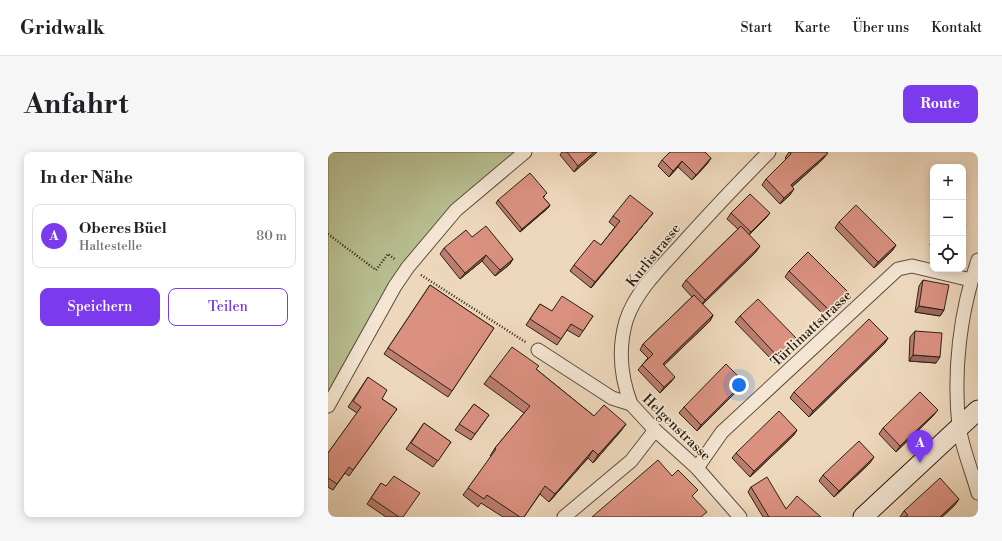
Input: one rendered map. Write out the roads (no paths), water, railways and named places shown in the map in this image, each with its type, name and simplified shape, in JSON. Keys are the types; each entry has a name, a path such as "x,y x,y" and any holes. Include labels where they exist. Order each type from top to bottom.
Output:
{"street":[{"path":"328,406 408,267 456,210 525,152"},
{"name":"Kurlistrasse","path":"631,404 624,385 622,340 627,320 639,296 689,236 732,189 769,152"},
{"path":"978,260 971,280 961,332 958,370 960,427 978,493"},
{"name":"Türlimattstrasse","path":"697,468 722,432 898,269 912,266 971,280"},
{"name":"Helgenstrasse","path":"538,350 612,398 631,404 655,430 697,468 740,517"},
{"path":"863,517 978,410"},
{"path":"564,517 631,461 655,430"}],"place":[{"name":"Oberes Büel","path":"920,463"}]}
